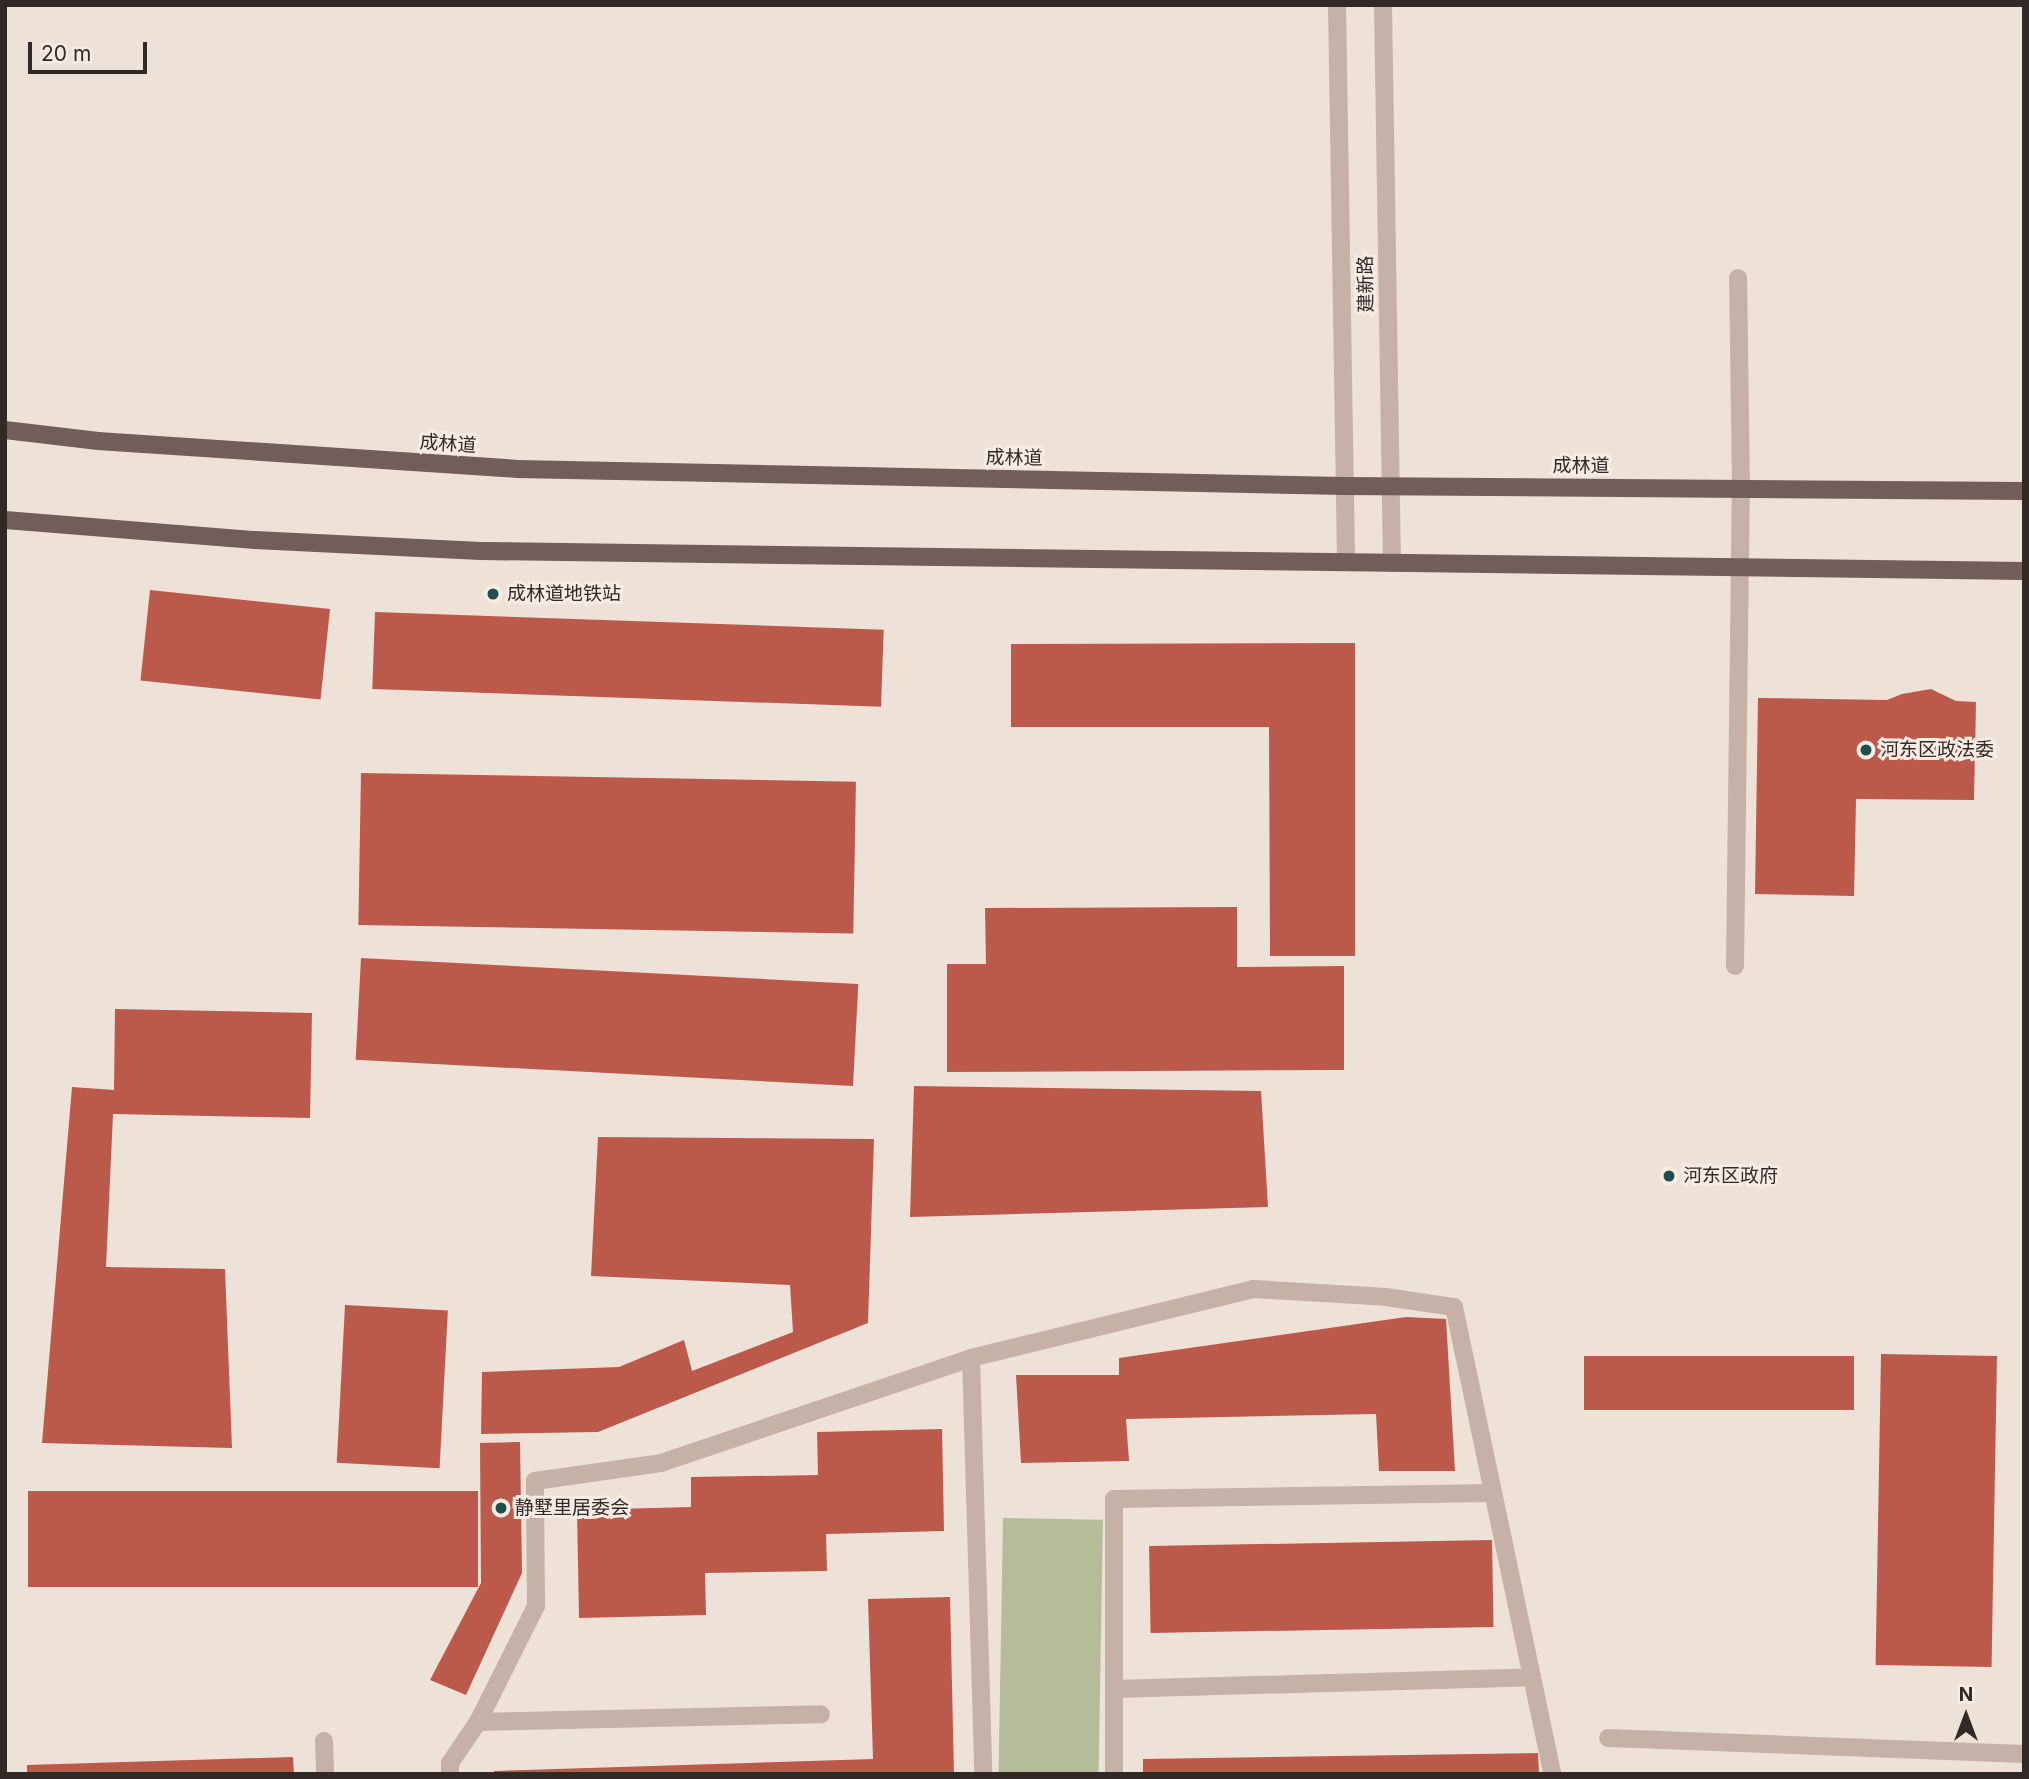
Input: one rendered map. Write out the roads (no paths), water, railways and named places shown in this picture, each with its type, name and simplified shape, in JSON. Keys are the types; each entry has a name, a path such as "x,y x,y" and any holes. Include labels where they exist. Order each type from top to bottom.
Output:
{"main road":[{"name":"成林道","path":"5,430 98,442 517,469 1345,486 2024,491"},
{"path":"5,520 255,540 481,551 2024,571"}],"street":[{"name":"建新路","path":"1337,5 1346,562"},
{"name":"建新路","path":"1383,5 1392,563"},
{"path":"1735,966 1741,567 1738,278"},
{"path":"450,1774 450,1763 478,1722 536,1606 535,1481 661,1464 971,1357 1253,1289 1386,1297 1454,1307 1552,1774"},
{"path":"971,1357 983,1774"},
{"path":"1114,1774 1114,1499 1493,1493"},
{"path":"1114,1689 1532,1677"},
{"path":"478,1722 821,1714"},
{"path":"1608,1738 2024,1754"},
{"path":"324,1741 325,1774"}],"place":[{"name":"成林道地铁站","path":"493,594"},
{"name":"河东区政法委","path":"1866,750"},
{"name":"河东区政府","path":"1669,1176"},
{"name":"静墅里居委会","path":"501,1508"}]}
